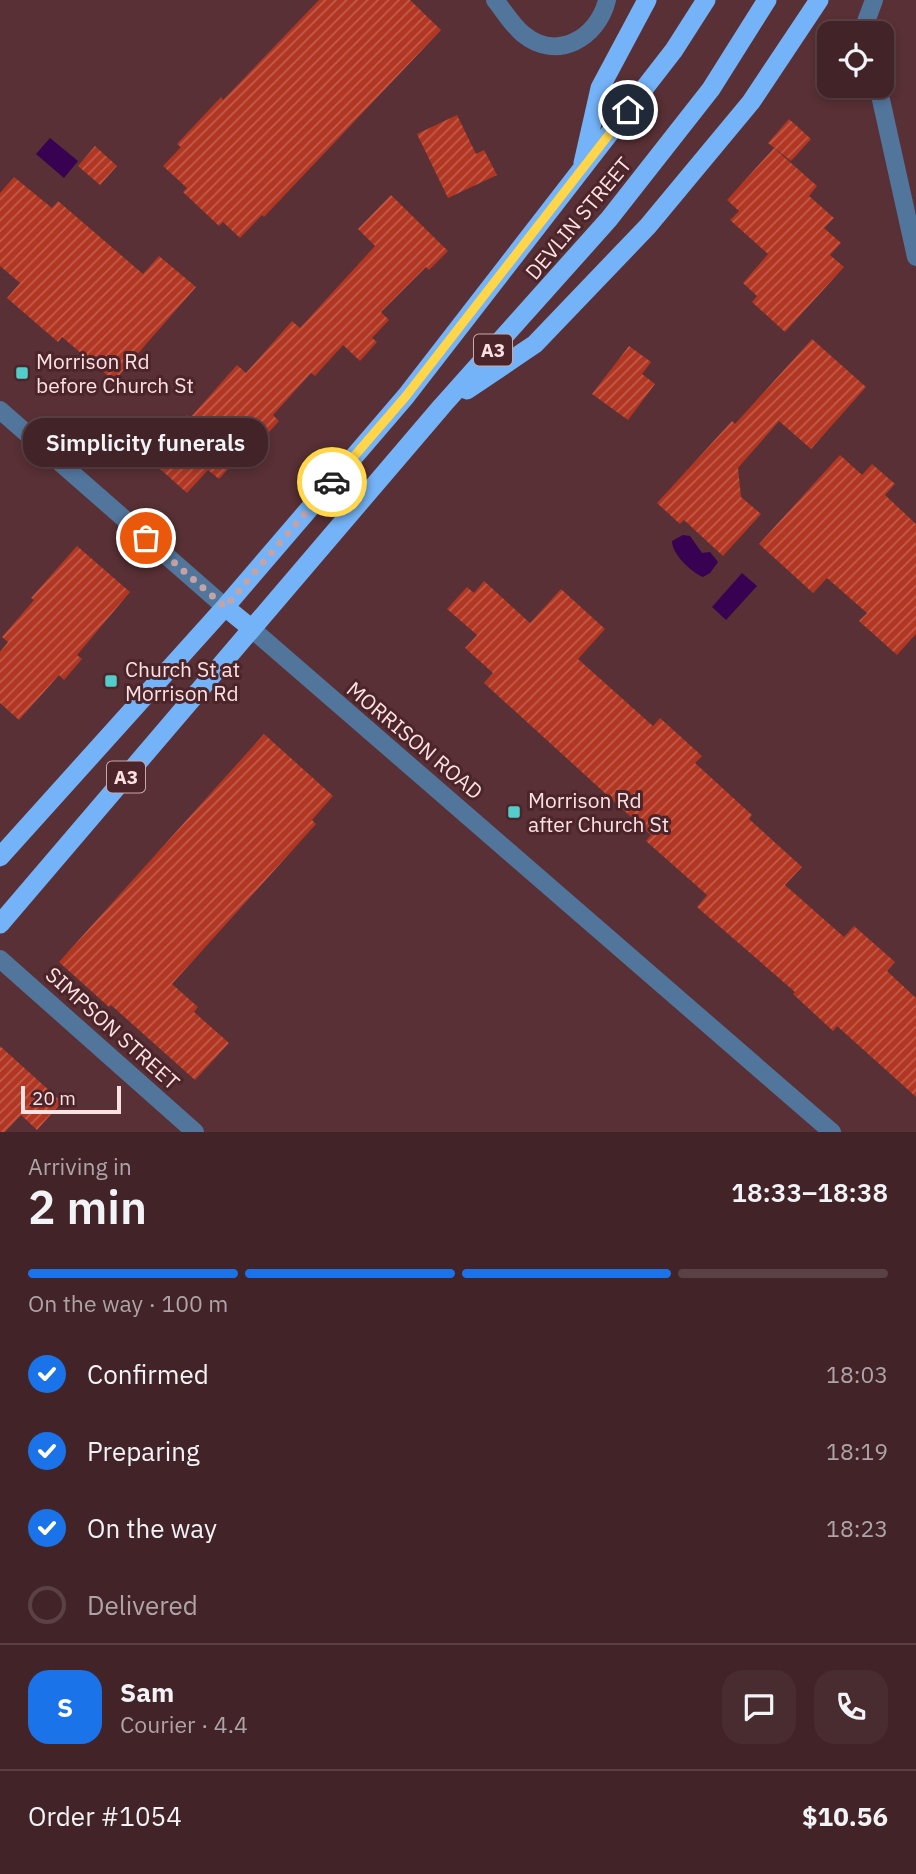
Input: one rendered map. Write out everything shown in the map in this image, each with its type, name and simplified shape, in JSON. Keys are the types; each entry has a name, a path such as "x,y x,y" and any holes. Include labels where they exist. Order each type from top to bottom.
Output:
{"highway":[{"path":"581,171 600,88 647,0"},
{"name":"DEVLIN STREET","path":"225,607 406,396 674,50 706,0"},
{"name":"DEVLIN STREET","path":"252,629 442,406 609,219 711,89 767,0"},
{"path":"442,406 535,344 648,226 751,102 819,0"},
{"name":"MORRISON ROAD","path":"225,607 252,629"},
{"name":"A3","path":"0,857 225,607"},
{"name":"A3","path":"0,924 252,629"}],"street":[{"path":"495,0 523,34 540,43 557,46 575,42 590,33 601,19 607,0"},
{"path":"868,21 874,0"},
{"path":"881,98 916,257"},
{"name":"MORRISON ROAD","path":"0,410 225,607"},
{"name":"MORRISON ROAD","path":"252,629 832,1132"},
{"name":"SIMPSON STREET","path":"0,959 195,1132"}],"shaded area":[{"path":"50,138 78,161 64,178 36,154"},
{"path":"683,535 690,536 702,553 710,552 718,562 710,573 703,577 698,575 679,557 672,541"},
{"path":"742,573 757,586 726,620 712,607"}],"building":[{"path":"319,0 410,0 441,30 264,217 262,215 240,238 223,222 219,226 183,192 187,188 163,166 181,147 177,144 221,97 223,100"},
{"path":"457,115 476,154 484,150 497,175 448,198 417,134"},
{"path":"789,119 811,139 791,161 768,143"},
{"path":"95,146 117,166 100,185 78,166"},
{"path":"774,148 817,186 809,196 834,218 824,228 841,243 830,255 844,267 785,332 752,302 757,296 743,283 768,254 730,220 739,211 727,200"},
{"path":"14,177 52,208 58,201 143,274 159,256 196,287 114,381 62,337 58,342 7,298 20,283 0,266 0,193"},
{"path":"391,195 448,251 429,270 426,267 381,312 389,320 372,338 377,342 360,361 343,345 315,376 311,373 273,415 279,421 262,440 258,436 219,479 208,470 187,493 131,443 153,418 170,433 187,415 190,418 237,365 246,373 292,321 300,328 375,246 358,229"},
{"path":"812,339 866,387 811,449 779,421 738,468 741,497 761,514 723,556 684,520 680,524 657,503 732,421 735,424"},
{"path":"629,346 651,362 642,374 655,384 628,420 592,394"},
{"path":"840,455 862,475 872,464 895,484 885,495 916,524 916,634 897,655 859,621 867,613 827,578 813,593 759,544"},
{"path":"77,546 130,592 77,655 82,659 64,680 59,675 19,720 0,703 0,652 8,642 2,637 34,600 31,598"},
{"path":"484,581 530,623 561,589 605,629 578,659 653,726 660,718 702,756 695,763 752,815 749,819 802,867 785,885 844,937 854,926 895,962 887,971 916,998 916,1097 837,1026 833,1031 793,994 795,992 697,907 707,895 646,841 651,835 484,683 493,673 465,648 477,635 447,609 467,587 474,593"},
{"path":"264,734 333,796 312,820 316,824 172,984 198,1007 194,1012 229,1043 195,1080 59,962"},
{"path":"0,1046 62,1102 37,1130 21,1115 5,1132 0,1132"}],"way so far":[{"path":"146,538 225,607 332,482"}],"place":[{"name":"Morrison Rd before Church St","path":"22,373"},
{"name":"Simplicity funerals","path":"146,538"},
{"name":"Church St at Morrison Rd","path":"111,681"},
{"name":"Morrison Rd after Church St","path":"514,812"}],"route":[{"path":"332,482 406,396 628,110"}]}
